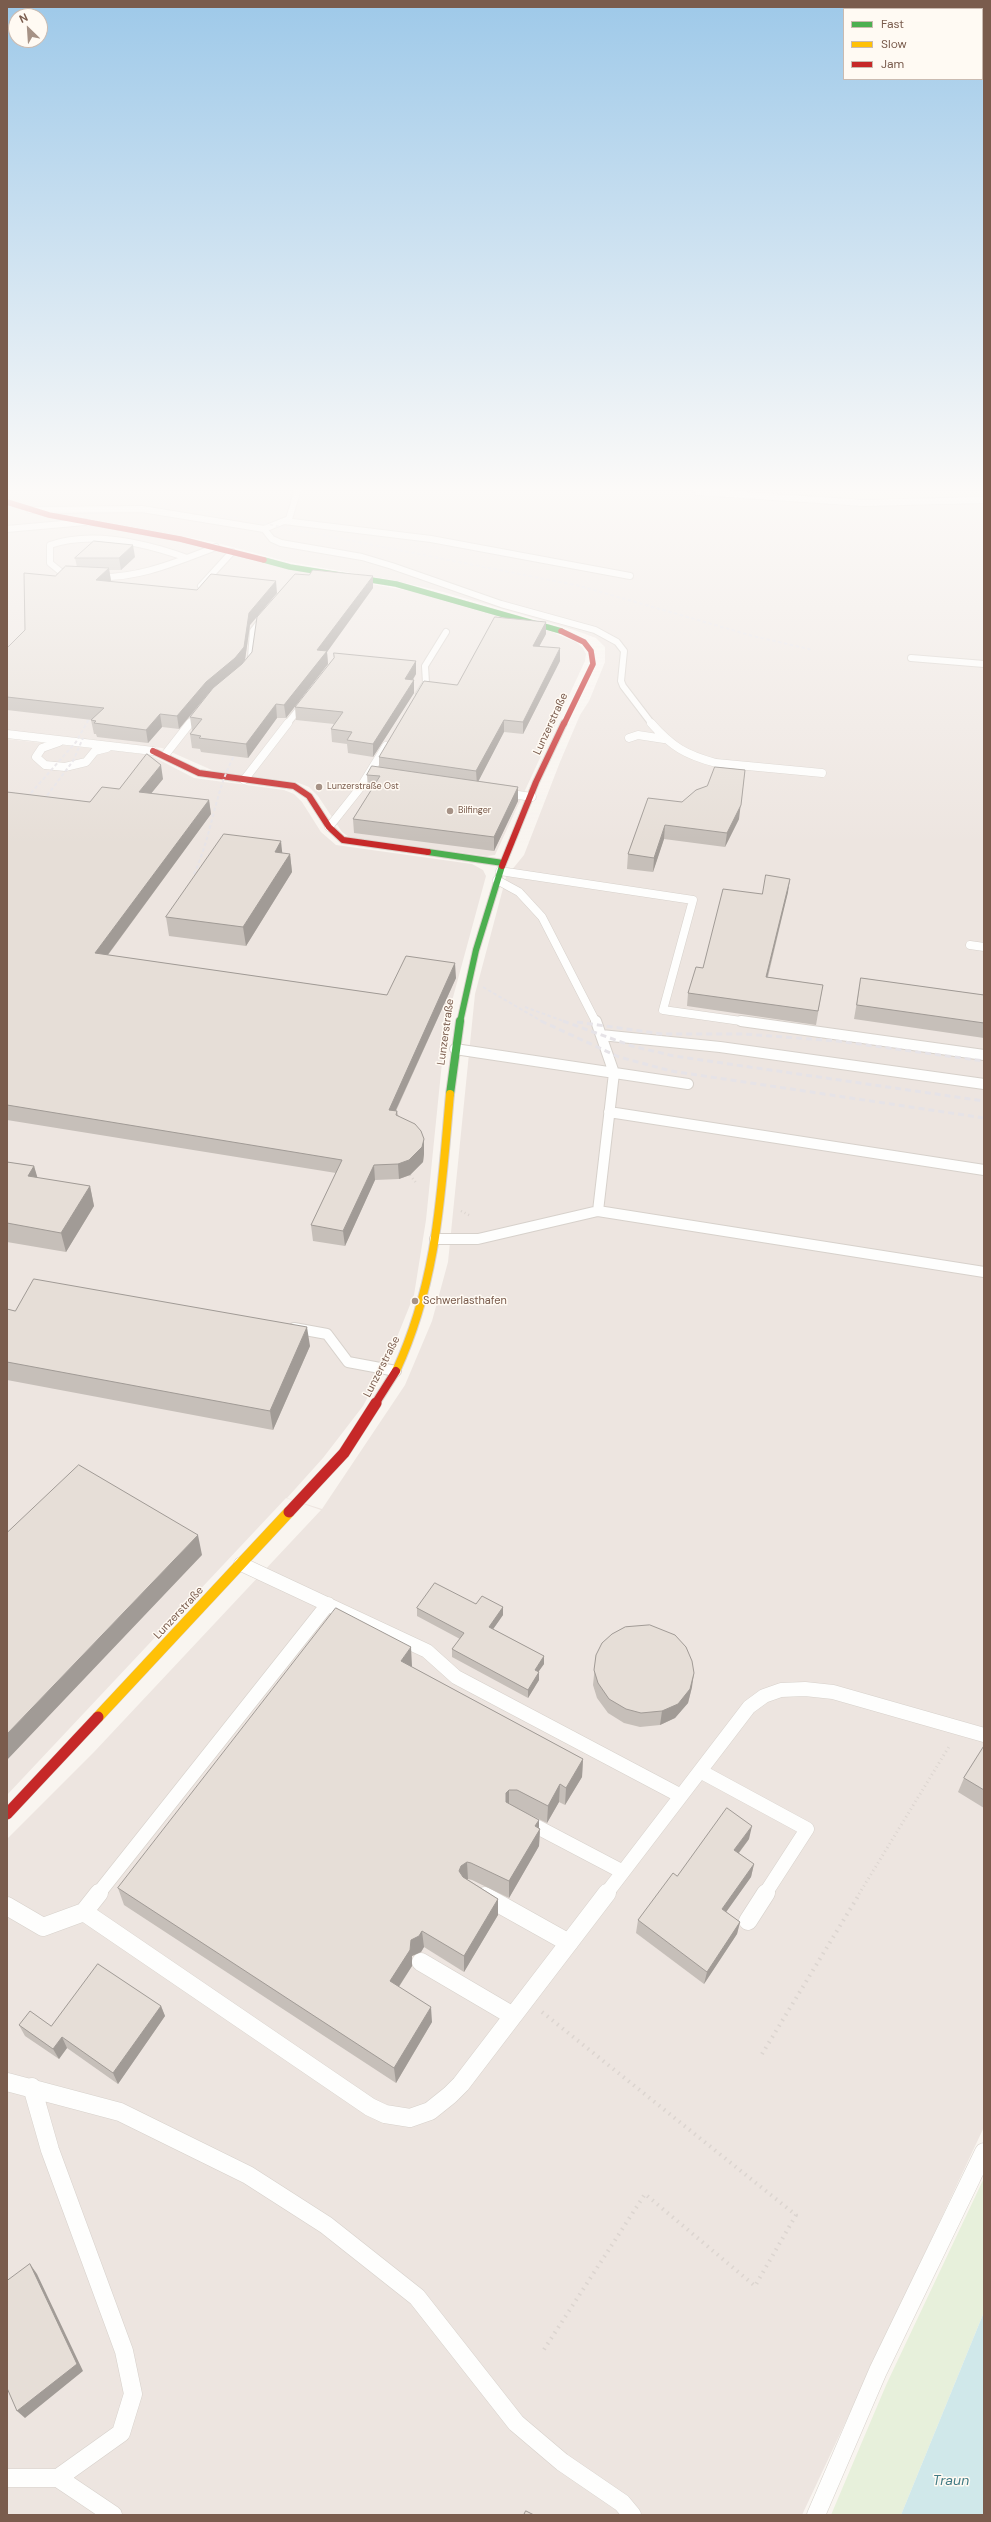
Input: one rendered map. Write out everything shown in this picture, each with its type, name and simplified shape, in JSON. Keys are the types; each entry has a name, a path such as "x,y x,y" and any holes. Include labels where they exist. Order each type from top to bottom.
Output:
{"street":[{"name":"Lunzerstraße","path":"7,1814 344,1453 380,1402 406,1352 422,1306 434,1258 456,1049 471,963 501,867 593,664 594,652 590,645 580,639 558,630 486,610"},
{"path":"153,751 165,755 199,773 294,786 302,789 329,827 343,840 501,867"}],"lane":[{"path":"520,610 610,638 624,649 625,659 621,682 627,694 664,739 685,753 716,764 822,773"},
{"path":"240,674 252,656 252,635 254,628 269,611"},
{"path":"414,702 426,683 425,666 446,632"},
{"path":"911,658 984,664"},
{"path":"244,780 307,699"},
{"path":"165,755 207,703"},
{"path":"7,734 153,751"},
{"path":"629,738 638,735 664,739"},
{"path":"64,741 42,748 36,757 45,765 65,767 86,762 94,751 113,746"},
{"path":"329,827 372,775 389,742"},
{"path":"498,792 532,797"},
{"path":"501,867 693,900 663,1010 984,1056"},
{"path":"497,880 519,892 542,917 579,983 601,1035 614,1073 598,1211"},
{"path":"970,945 984,947"},
{"path":"601,1035 720,1047 984,1084"},
{"path":"456,1049 688,1084"},
{"path":"609,1112 984,1170"},
{"path":"435,1239 478,1239 598,1211 984,1272"},
{"path":"281,1326 328,1334 348,1362 396,1371"},
{"path":"241,1564 427,1651 456,1677 681,1796"},
{"path":"7,1906 43,1927 84,1912 328,1604"},
{"path":"84,1912 370,2107 389,2117 412,2118 436,2110 461,2084 749,1707 764,1696 781,1690 805,1689 834,1692 961,1727 984,1735"},
{"path":"700,1771 807,1829 748,1921"},
{"path":"514,1815 623,1872"},
{"path":"468,1887 569,1942"},
{"path":"421,1962 513,2016"},
{"path":"7,2082 32,2087 120,2112 183,2141 248,2175 326,2225 417,2297 516,2423 562,2462 622,2503 632,2515"},
{"path":"32,2087 50,2150 124,2351 133,2394 121,2433 58,2478"},
{"path":"816,2515 878,2371 984,2152"},
{"path":"7,2478 58,2478 112,2515"}],"path":[{"path":"762,2054 961,1727"},
{"path":"526,1999 796,2216 755,2286 644,2194 543,2350"}],"shaded area":[{"path":"7,610 475,610 552,632 576,642 583,648 586,654 585,661 495,855 487,856 349,837 342,832 318,796 309,787 296,782 214,771 162,748 7,730"},
{"path":"504,610 984,610 984,2127 802,2515 7,2515 7,1839 94,1752 321,1510 286,1498 7,1795 7,739 150,755 194,778 284,790 294,794 302,802 321,832 336,845 472,864 483,870 486,876 446,1023 426,1220 414,1295 389,1357 363,1406 323,1458 287,1498 322,1509 405,1385 432,1321 448,1262 475,994 506,877 524,855 560,762 580,715 589,701 605,662 605,647 596,638"}],"green space":[{"path":"984,2178 984,2312 901,2515 831,2515 887,2383"}],"water":[{"name":"Traun","path":"984,2312 984,2515 901,2515"}],"building":[{"path":"25,610 252,610 249,613 244,647 235,658 206,682 177,716 160,714 146,730 94,723 96,721 91,720 104,708 7,697 7,648 25,630"},
{"path":"263,610 348,610 317,650 327,651 284,705 276,704 246,744 199,738 201,736 190,734 202,719 190,717 213,688 242,664 252,652 257,617"},
{"path":"495,617 546,622 533,646 560,648 523,722 504,720 476,771 379,757 424,681 457,685"},
{"path":"334,653 416,661 405,679 414,680 373,744 347,740 352,732 331,729 343,712 295,707 334,658"},
{"path":"147,754 161,765 139,792 209,800 95,953 387,995 406,956 455,963 389,1110 397,1111 396,1115 415,1124 421,1131 424,1139 422,1147 409,1160 398,1164 374,1165 343,1231 311,1225 342,1160 7,1105 7,792 90,802 102,787 119,789"},
{"name":"Bilfinger","path":"372,766 518,787 494,837 353,819 380,776 367,775"},
{"path":"715,767 745,770 741,805 727,833 665,825 654,858 628,854 648,798 682,802 696,790 707,786"},
{"path":"224,834 281,841 275,852 290,854 243,927 166,917"},
{"path":"766,875 790,879 766,977 823,985 818,1011 688,993 696,967 703,968 723,889 762,894"},
{"path":"861,978 984,995 984,1023 857,1005"},
{"path":"7,1162 34,1166 28,1176 90,1186 61,1233 7,1223"},
{"path":"34,1279 307,1327 270,1411 7,1362 7,1309 15,1311"},
{"path":"79,1465 198,1535 7,1734 7,1533"},
{"path":"435,1583 476,1604 482,1596 503,1607 489,1627 544,1656 535,1670 539,1672 528,1690 452,1649 464,1633 417,1608"},
{"path":"336,1608 411,1647 401,1661 583,1759 566,1788 560,1784 548,1806 517,1790 509,1790 506,1793 506,1802 539,1820 535,1826 540,1829 509,1881 471,1863 467,1862 461,1866 459,1871 463,1877 498,1899 464,1956 422,1931 419,1936 411,1940 410,1950 390,1981 431,2007 394,2068 118,1888"},
{"path":"650,1625 675,1635 686,1647 692,1661 694,1673 690,1689 678,1704 662,1711 641,1713 626,1709 609,1699 598,1683 594,1670 596,1655 602,1643 612,1634 625,1627"},
{"path":"984,1746 984,1790 964,1778"},
{"path":"727,1808 752,1826 734,1850 754,1864 722,1909 740,1922 707,1972 638,1920 673,1873 677,1876"},
{"path":"98,1964 161,2006 113,2073 62,2037 53,2049 19,2025 30,2011 51,2026"},
{"path":"30,2264 77,2364 17,2411 7,2388 7,2281"},
{"path":"526,2511 534,2515 524,2515"}],"railway":[{"path":"662,610 753,636 813,650"},
{"path":"23,802 76,742 89,719"},
{"path":"40,805 73,761 83,738"},
{"path":"194,874 205,845 227,770 234,756"},
{"path":"483,987 542,1022"},
{"path":"525,1007 566,1022"},
{"path":"563,1021 632,1046 674,1056 984,1101"},
{"path":"542,1022 619,1057 671,1071 984,1118"},
{"path":"577,1022 662,1034 744,1034 837,1041 984,1061"}],"traffic: fast":[{"path":"486,610 561,631"},
{"path":"428,852 503,863"},
{"path":"450,1094 453,1065 469,978 492,894 502,866"}],"traffic: slow":[{"path":"396,1371 411,1339 422,1305 430,1271 441,1200 450,1094"},
{"path":"98,1717 289,1512"}],"traffic: jam":[{"path":"502,866 536,782 593,664 591,651 588,646 574,635 561,631"},
{"path":"153,751 199,773 294,786 309,796 329,827 343,840 428,852"},
{"path":"289,1512 344,1453 396,1371"},
{"path":"7,1814 98,1717"}],"place":[{"name":"Lunzerstraße Ost","path":"319,787"},
{"name":"Bilfinger","path":"450,811"},
{"name":"Schwerlasthafen","path":"415,1301"}]}
